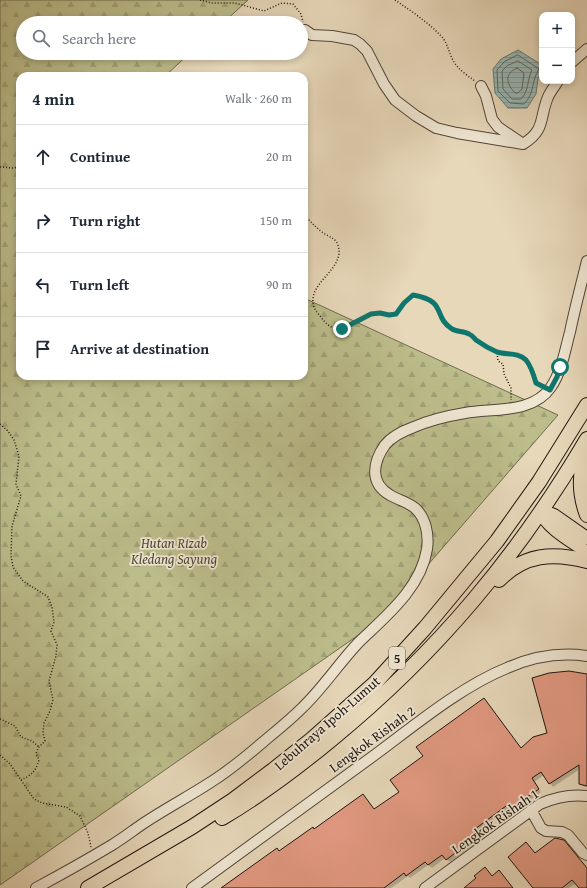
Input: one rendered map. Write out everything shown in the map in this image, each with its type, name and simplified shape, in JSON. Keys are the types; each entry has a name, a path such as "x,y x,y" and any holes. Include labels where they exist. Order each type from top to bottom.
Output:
{"highway":[{"name":"Lebuhraya Ipoh-Lumut","path":"88,888 192,827 233,800 312,739 375,682 424,628 497,541 539,482 587,405"},
{"path":"375,682 403,658 445,616 486,568 526,516 541,512 538,500 542,490 587,416"},
{"name":"Lebuhraya Ipoh-Lumut","path":"98,888 228,815 280,780 385,694 458,619 513,551 541,512 587,439"},
{"path":"587,452 583,462 581,485 582,499 587,515"},
{"path":"458,619 510,569 519,564 538,557 551,556 564,556 587,561"}],"main road":[{"path":"587,538 554,515 541,512 542,517 548,524 587,552"}],"street":[{"path":"308,32 312,35 332,36 354,40 360,44 366,51 384,84 395,100 416,116 436,128 457,134 523,144 538,131 548,97 556,84"},
{"path":"575,59 587,49"},
{"path":"481,86 486,96 492,119 498,127 523,144"},
{"path":"36,888 113,844 140,825 211,782 251,752 302,708 340,663 390,611 412,585 420,572 427,547 426,526 423,517 417,509 409,503 382,490 378,484 374,467 379,453 389,440 404,431 428,421 466,412 524,406 540,398 550,390 557,377 564,356 587,261"},
{"name":"Lengkok Rishah 2","path":"192,888 426,717 480,682 507,668 536,658 568,654 587,656"},
{"name":"Lengkok Rishah 1","path":"425,888 540,804 568,795 587,796"},
{"path":"531,810 541,828 546,831 562,832 568,835 583,854 587,855"}],"path":[{"path":"200,0 212,3 235,3 264,11 282,3 294,4 302,16"},
{"path":"395,0 411,11 443,38 454,62 463,72 481,86"},
{"path":"0,167 16,167"},
{"path":"308,219 322,233 334,239 338,245 339,257 336,264 321,282 314,294 314,306 329,326 342,329 371,314 396,314 404,303 413,295 423,296 435,303 440,310 442,318 450,328 457,332 469,333 476,340 497,352 504,354 512,353 526,360 536,383 550,390"},
{"path":"497,352 498,361 503,364 504,374 511,388 510,408"},
{"path":"0,424 8,431 14,440 19,456 16,484 20,496 12,526 11,556 13,567 23,581 48,597 52,607 54,622 51,631 57,645 56,656 49,681 52,700 50,711 44,723 43,732 45,741 36,753 39,760 32,775 21,780"},
{"path":"0,719 15,726 21,737 32,740 39,747"},
{"path":"0,755 10,764 34,799 42,803 66,807 80,816 88,833 91,848 90,857"}],"green space":[{"name":"Hutan Rizab Kledang Sayung","path":"0,0 248,0 231,16 16,16 16,60 182,60 169,72 16,72 16,380 308,380 308,300 558,415 380,620 0,885"}],"water":[{"path":"518,50 539,63 539,77 536,94 527,108 508,108 495,93 493,69 501,59"}],"building":[{"path":"569,671 587,674 587,786 579,784 579,765 549,784 541,772 532,778 539,789 513,807 510,803 475,829 479,835 446,860 442,855 428,865 425,862 406,876 404,873 384,888 221,888 277,848 279,851 313,827 314,829 363,794 374,809 399,792 390,780 423,756 416,747 484,698 521,748 533,737 547,733 532,678 549,673"},
{"path":"555,838 564,840 587,868 587,888 579,888 572,880 562,888 533,888 508,857 526,842 535,853"},
{"path":"485,867 492,876 499,870 513,888 464,888 476,878 474,876"}],"route":[{"path":"342,329 371,314 396,314 404,303 413,295 423,296 435,303 440,310 442,318 450,328 457,332 469,333 476,340 497,352 504,354 512,353 526,360 536,383 550,390 557,377 560,367"}]}
